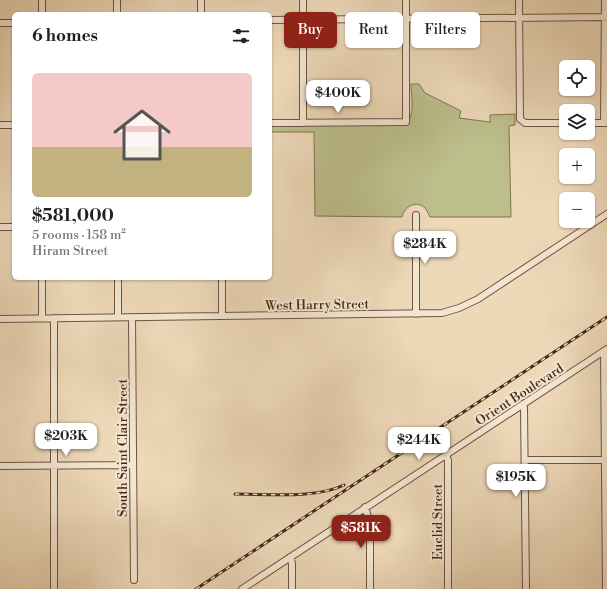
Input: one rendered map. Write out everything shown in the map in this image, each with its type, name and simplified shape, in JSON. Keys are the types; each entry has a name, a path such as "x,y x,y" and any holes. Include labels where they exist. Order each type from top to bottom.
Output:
{"street":[{"path":"42,0 42,12"},
{"path":"117,0 117,12"},
{"path":"201,0 201,12"},
{"path":"303,0 303,12"},
{"path":"272,123 406,122 406,0"},
{"path":"518,0 520,119 525,124 559,123"},
{"path":"595,123 606,123 605,0"},
{"path":"337,20 606,17"},
{"path":"272,20 284,20"},
{"path":"0,23 12,23"},
{"path":"303,48 303,123"},
{"path":"0,125 12,125"},
{"name":"West Harry Street","path":"0,319 442,313 473,302 607,214"},
{"path":"416,215 416,314"},
{"path":"0,227 12,227"},
{"path":"42,280 42,318"},
{"path":"118,280 118,317"},
{"path":"222,280 222,316"},
{"name":"South Saint Clair Street","path":"132,317 134,580"},
{"path":"54,318 54,589"},
{"path":"606,350 606,589"},
{"name":"Orient Boulevard","path":"242,589 606,350"},
{"path":"523,404 526,589"},
{"name":"Euclid Street","path":"446,455 448,460 448,589"},
{"path":"525,460 606,460"},
{"path":"0,466 133,465"},
{"path":"365,508 370,522 370,589"},
{"path":"290,557 292,563 292,589"}],"green space":[{"path":"411,84 419,84 425,93 461,111 459,118 490,122 490,115 515,114 515,125 509,126 511,217 430,217 425,208 418,204 408,207 403,213 402,217 315,216 314,132 272,132 272,126 405,125 411,117"}],"railway":[{"path":"196,589 607,317"},
{"path":"235,494 306,494 333,489 344,485"}]}
